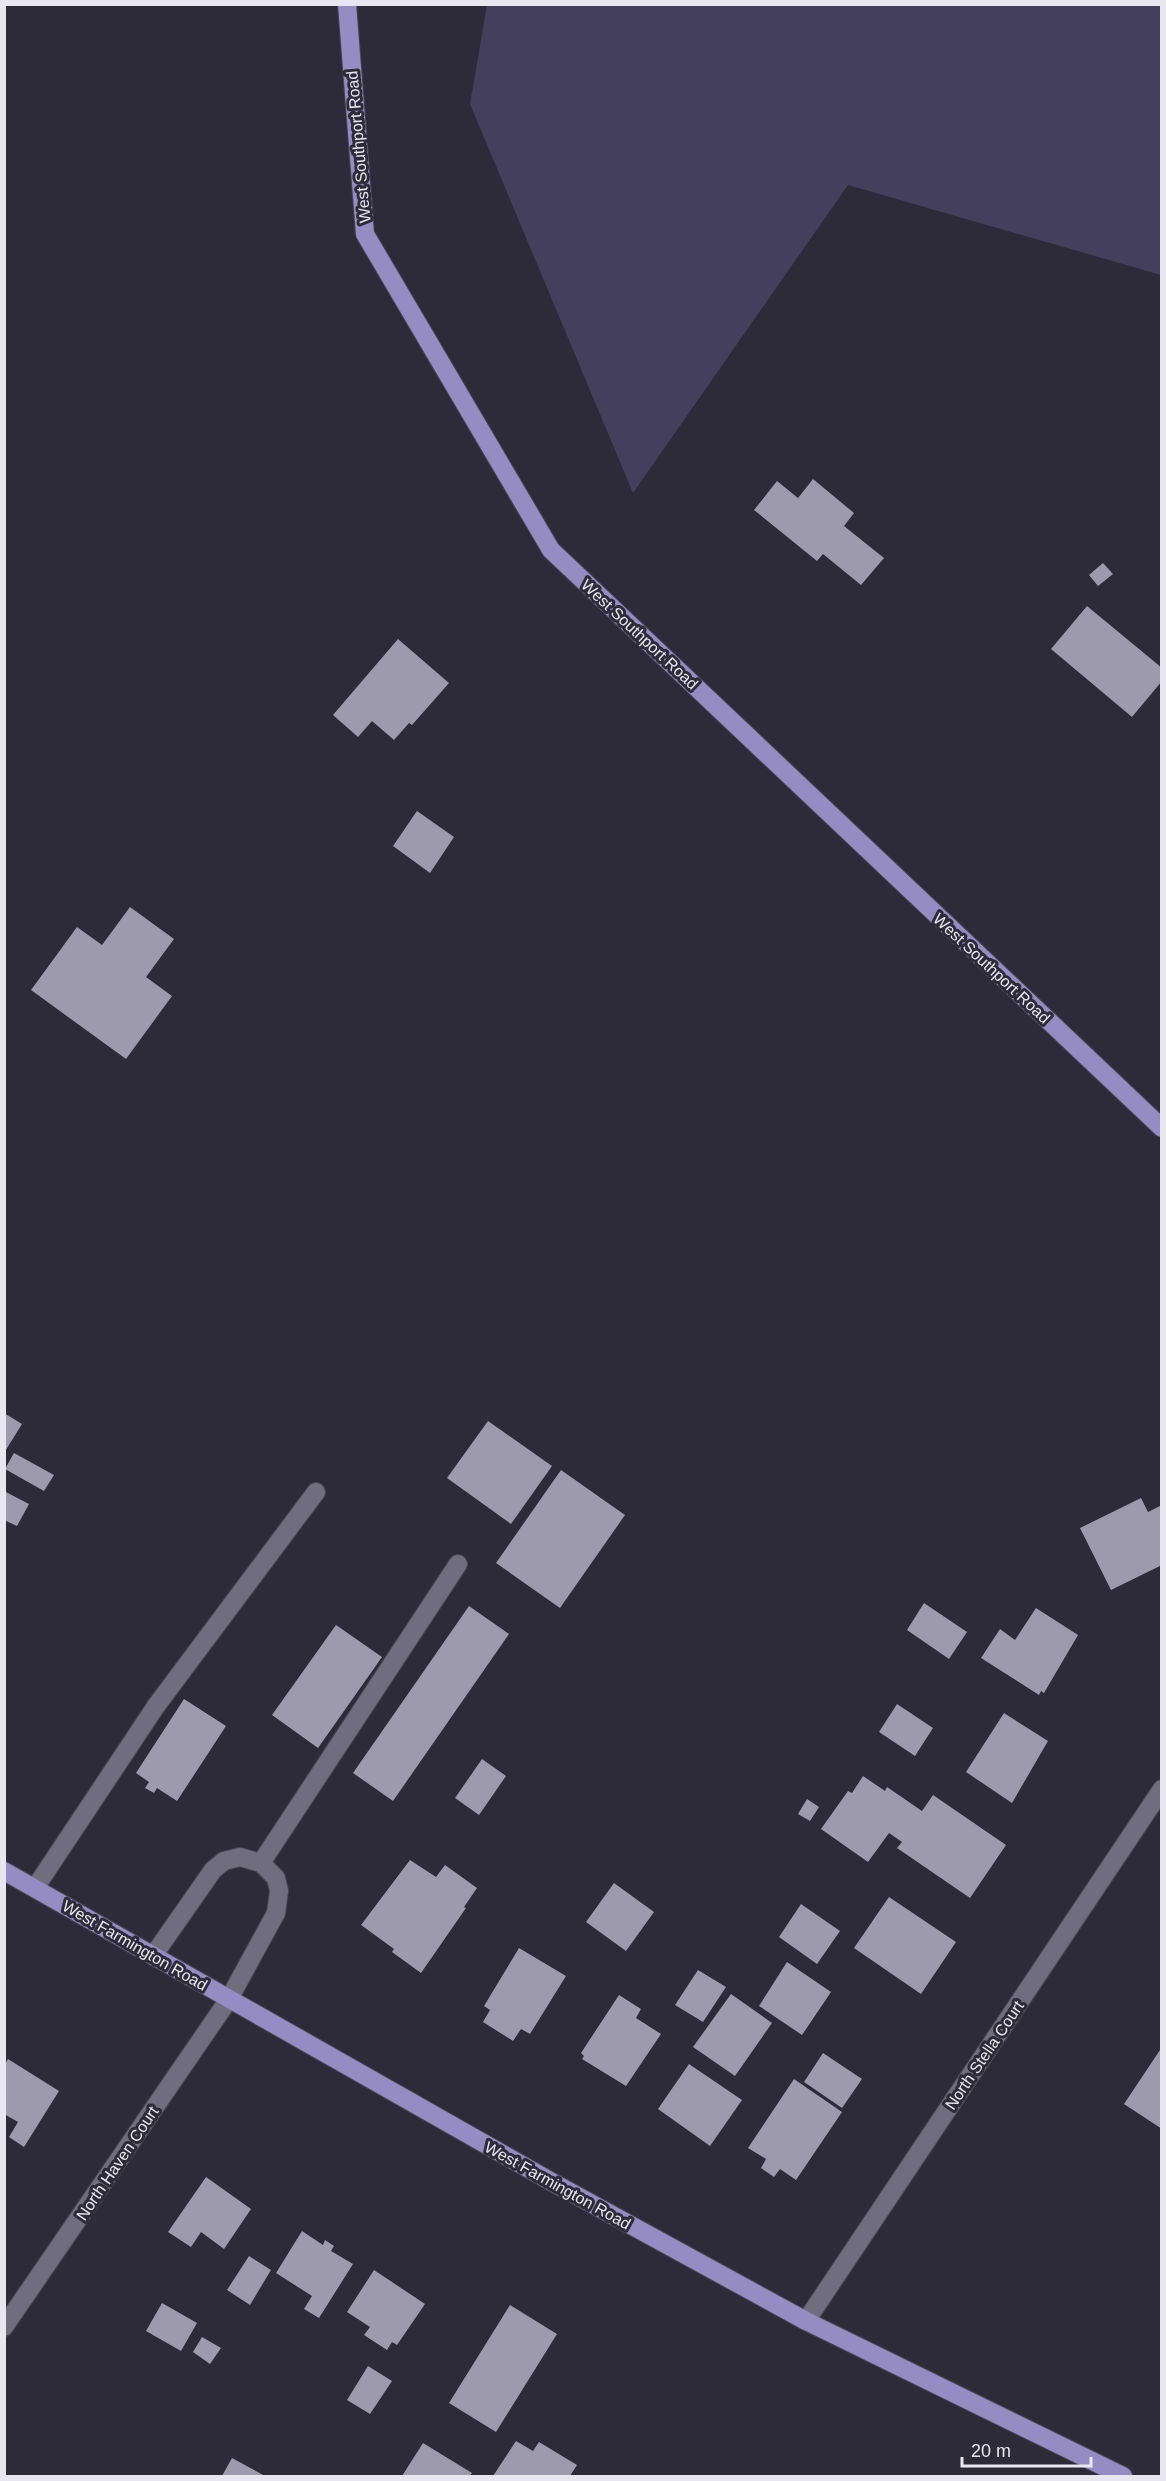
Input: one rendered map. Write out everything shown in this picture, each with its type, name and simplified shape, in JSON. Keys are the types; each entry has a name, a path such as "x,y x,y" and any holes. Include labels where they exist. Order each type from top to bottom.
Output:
{"main road":[{"name":"West Southport Road","path":"347,4 365,234 551,550 1161,1128"},
{"name":"West Farmington Road","path":"4,1871 542,2176 806,2321 1123,2476"}],"street":[{"path":"35,1888 156,1706 316,1492"},
{"path":"153,1956 213,1870 224,1861 240,1857 261,1863 458,1564"},
{"name":"North Stella Court","path":"806,2321 1161,1788"},
{"name":"North Haven Court","path":"4,2327 229,1999 276,1913 279,1891 276,1878 261,1863"}],"shaded area":[{"path":"487,5 1161,5 1161,275 848,185 633,493 470,104"}],"building":[{"path":"813,479 854,513 844,526 884,558 861,585 823,554 817,561 754,510 777,481 798,498"},
{"path":"1103,563 1113,574 1098,586 1089,575"},
{"path":"1087,606 1162,668 1162,681 1132,717 1051,649"},
{"path":"398,639 449,683 412,725 409,723 394,740 372,721 358,737 333,715"},
{"path":"417,811 454,837 430,873 393,846"},
{"path":"130,907 174,939 146,977 172,996 126,1059 31,990 77,927 102,945"},
{"path":"4,1413 22,1424 4,1453"},
{"path":"488,1421 552,1466 511,1524 447,1478"},
{"path":"14,1453 54,1475 44,1491 5,1469"},
{"path":"561,1470 625,1515 560,1608 496,1563"},
{"path":"4,1491 29,1504 17,1526 4,1520"},
{"path":"1141,1498 1148,1512 1162,1505 1162,1565 1111,1590 1080,1528"},
{"path":"924,1603 967,1632 949,1659 907,1630"},
{"path":"469,1606 509,1634 393,1801 353,1773"},
{"path":"1036,1608 1078,1635 1044,1693 1041,1691 1039,1695 981,1658 1000,1629 1015,1640"},
{"path":"336,1625 382,1657 318,1748 272,1715"},
{"path":"184,1699 226,1726 177,1801 157,1788 154,1793 145,1788 149,1782 136,1773"},
{"path":"897,1704 933,1728 915,1756 879,1732"},
{"path":"1004,1713 1048,1741 1012,1803 966,1772"},
{"path":"482,1759 506,1776 479,1815 455,1798"},
{"path":"863,1776 885,1791 887,1787 922,1811 933,1795 1006,1845 970,1898 897,1848 902,1842 889,1833 868,1862 821,1829 848,1791 852,1793"},
{"path":"807,1799 819,1807 810,1821 798,1814"},
{"path":"410,1860 436,1877 445,1865 477,1888 464,1907 466,1908 421,1973 392,1952 394,1949 361,1925"},
{"path":"614,1883 654,1912 626,1951 586,1922"},
{"path":"889,1897 956,1942 921,1994 854,1948"},
{"path":"801,1904 840,1931 817,1964 779,1937"},
{"path":"519,1948 566,1976 530,2034 521,2029 513,2041 483,2022 490,2010 484,2006"},
{"path":"787,1962 831,1992 802,2035 759,2006"},
{"path":"698,1970 726,1987 703,2022 675,2005"},
{"path":"731,1994 772,2023 735,2076 693,2047"},
{"path":"619,1995 641,2009 636,2018 661,2034 626,2086 582,2059 584,2056 581,2053"},
{"path":"1162,2047 1162,2129 1124,2104"},
{"path":"823,2053 862,2079 842,2108 804,2082"},
{"path":"8,2059 59,2091 24,2147 9,2137 18,2122 4,2114 4,2066"},
{"path":"689,2064 742,2100 710,2146 658,2109"},
{"path":"794,2079 842,2112 796,2180 780,2169 774,2177 761,2168 766,2159 748,2148"},
{"path":"206,2177 251,2209 224,2249 201,2232 191,2247 168,2232"},
{"path":"302,2231 323,2245 325,2240 334,2246 331,2251 353,2264 319,2318 304,2309 312,2296 276,2273"},
{"path":"249,2256 271,2270 250,2305 227,2290"},
{"path":"374,2270 425,2304 397,2345 392,2342 387,2350 364,2335 370,2327 347,2312"},
{"path":"162,2303 197,2323 181,2351 146,2331"},
{"path":"510,2305 557,2334 496,2432 449,2403"},
{"path":"202,2337 221,2348 210,2364 193,2352"},
{"path":"368,2366 392,2381 370,2414 347,2400"},
{"path":"516,2441 533,2451 539,2442 577,2465 570,2476 493,2476"},
{"path":"423,2443 472,2473 470,2476 402,2476"},
{"path":"232,2458 265,2476 222,2476"}]}
